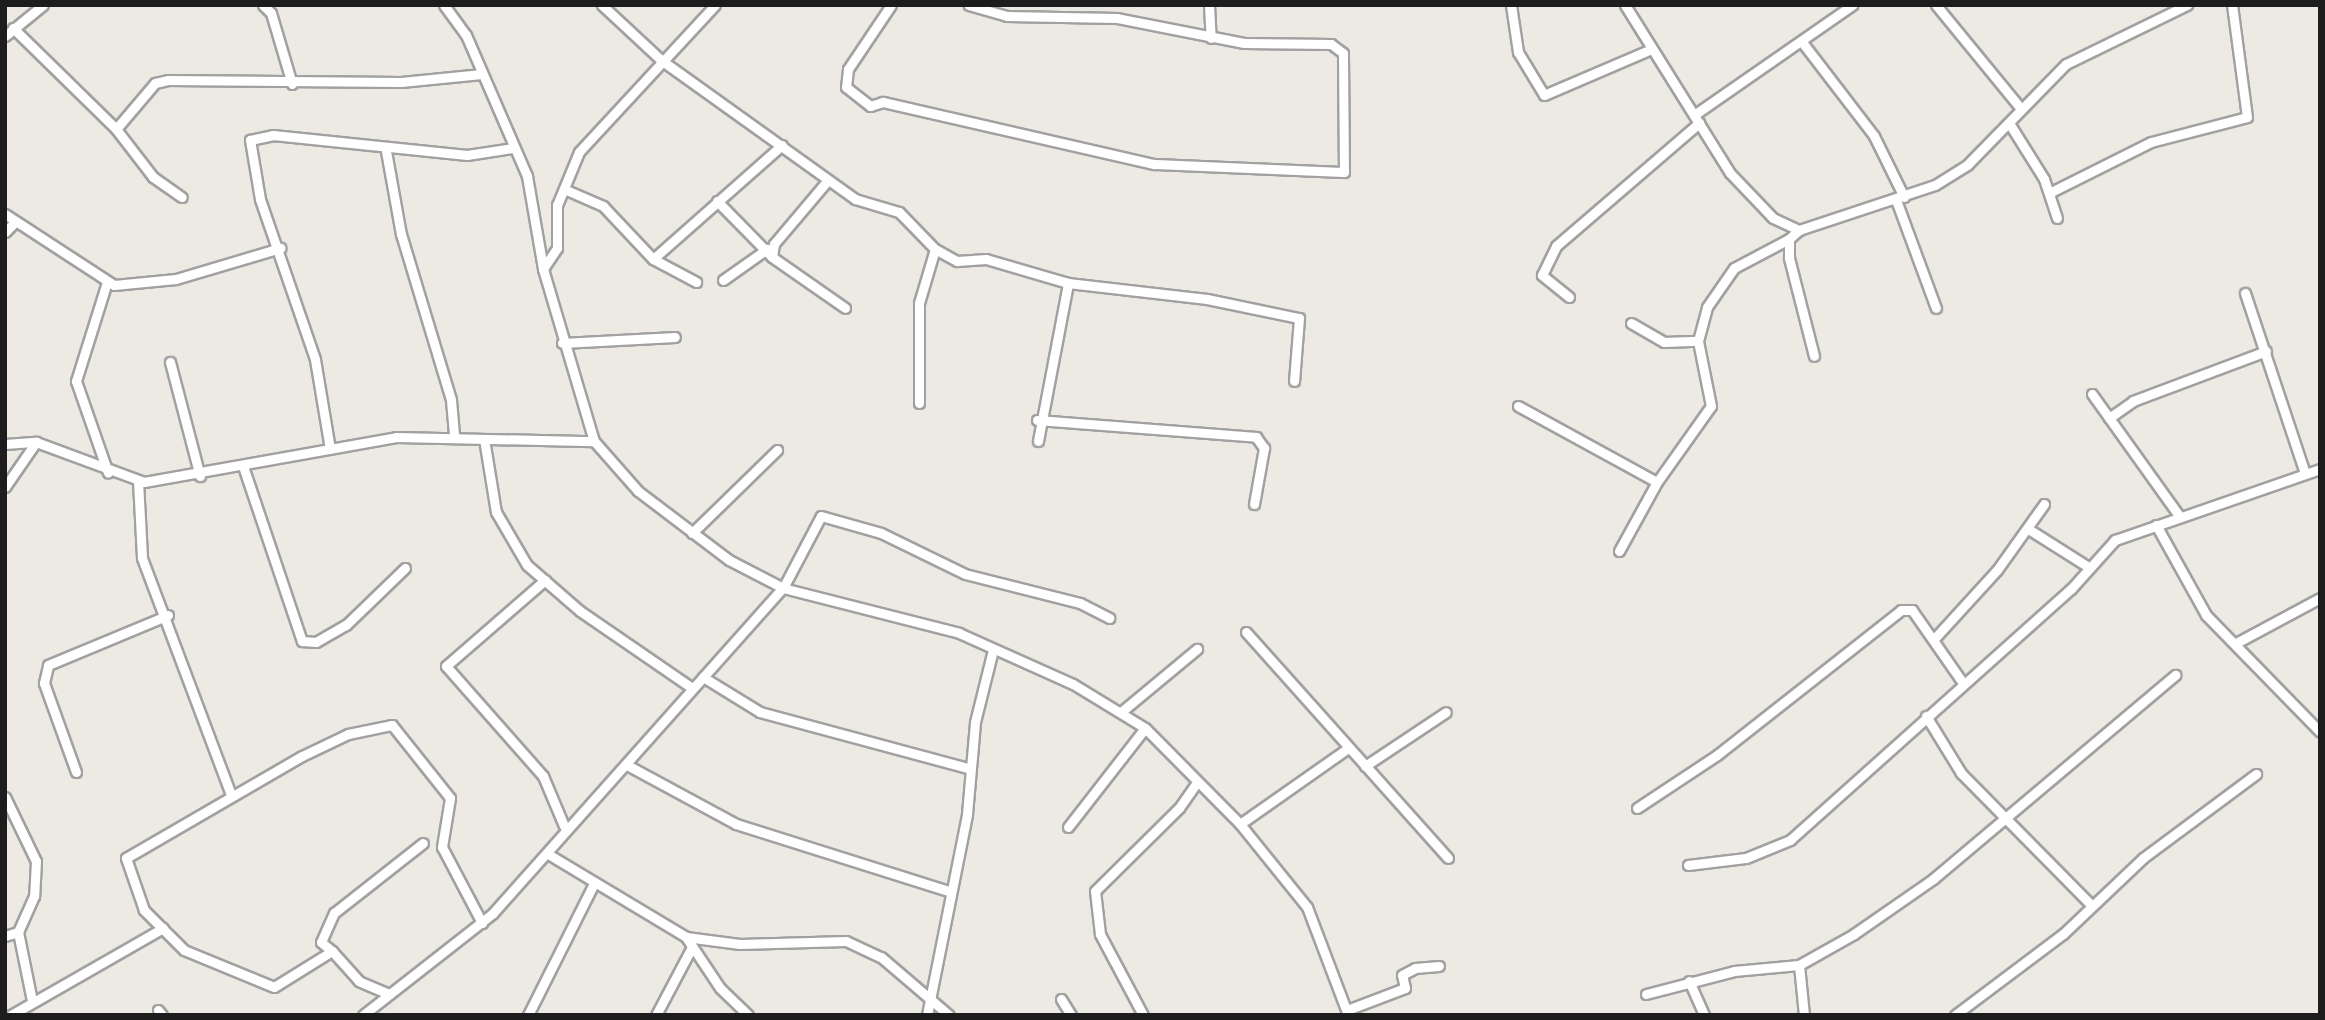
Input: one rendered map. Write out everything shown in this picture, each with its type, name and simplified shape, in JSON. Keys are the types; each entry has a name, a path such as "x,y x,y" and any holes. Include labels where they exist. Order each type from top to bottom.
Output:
{"street":[{"path":"5,36 43,5"},
{"path":"263,5 271,13 292,84"},
{"path":"444,5 482,74 527,176 543,270 562,343 594,441 638,491 692,533 783,588 903,616 993,650 1121,712 1145,728 1240,824 1261,857 1307,907 1348,1013 1405,988 1402,975 1415,968 1438,966"},
{"path":"602,5 662,60 828,180 855,199 899,212 935,249 957,261 1017,265 1068,283 1292,316 1301,323 1294,381"},
{"path":"543,270 557,248 557,205 579,152 715,5"},
{"path":"891,5 848,69 846,87 870,106 883,102 1154,164 1344,172 1339,47 1211,38 1117,18 1007,16 969,5"},
{"path":"1209,5 1211,38"},
{"path":"1511,5 1518,52 1544,95 1649,50"},
{"path":"1625,5 1649,50 1751,198 1798,230"},
{"path":"1569,297 1542,275 1556,246 1696,119 1852,5"},
{"path":"1936,5 2021,109"},
{"path":"1619,551 1657,482 1711,406 1698,341 1707,307 1734,268 1789,239 1798,230 1900,199 1968,164 2066,64 2187,5"},
{"path":"2049,193 2151,142 2247,117 2232,5"},
{"path":"13,28 116,129 153,177 183,197"},
{"path":"1802,42 1874,136 1900,199 1936,308"},
{"path":"116,129 155,83 168,80 292,84 482,74"},
{"path":"2009,123 2049,193 2057,218"},
{"path":"330,449 316,359 280,248 260,199 250,139 273,135 386,150 405,146 467,155 513,148"},
{"path":"653,259 782,145"},
{"path":"386,150 401,234 451,400 454,436"},
{"path":"723,280 768,254 828,180"},
{"path":"564,189 603,206 653,259 696,282"},
{"path":"717,201 768,254 845,308"},
{"path":"5,214 13,224 107,282 137,287 280,248"},
{"path":"5,232 13,224"},
{"path":"1789,239 1814,356"},
{"path":"919,403 919,303 935,249"},
{"path":"107,282 76,381 108,473"},
{"path":"1038,441 1037,420 1068,283"},
{"path":"2245,293 2305,473"},
{"path":"1631,323 1664,342 1698,341"},
{"path":"562,343 675,337"},
{"path":"2109,418 2133,401 2266,351"},
{"path":"170,362 200,476"},
{"path":"2092,394 2179,517"},
{"path":"1518,406 1657,482"},
{"path":"1037,420 1256,437 1264,448 1254,504"},
{"path":"5,444 36,442 108,473 138,481 200,476 396,437 454,436 594,441"},
{"path":"484,439 496,512 527,565 692,688"},
{"path":"5,487 36,442"},
{"path":"692,533 776,450"},
{"path":"243,466 302,641 316,642 346,625 405,568"},
{"path":"1688,865 1774,850 2071,589 2087,566 2115,540 2320,469"},
{"path":"138,481 142,558 167,615 231,795"},
{"path":"1934,639 2030,530 2044,504"},
{"path":"363,1015 482,923 548,853 564,827 627,765 692,688 783,588 827,515 881,533 965,574 1080,603 1109,618"},
{"path":"2155,525 2196,601 2238,642 2320,732"},
{"path":"2030,530 2087,566"},
{"path":"545,580 446,666 542,776 564,827"},
{"path":"2238,642 2320,598"},
{"path":"1637,808 1717,755 1891,615 1912,610 1963,683"},
{"path":"76,772 44,683 48,665 167,615"},
{"path":"1246,632 1448,858"},
{"path":"1121,712 1197,649"},
{"path":"927,1015 948,891 967,814 967,768 993,650"},
{"path":"1646,994 1689,981 1799,965 1892,910 2175,675"},
{"path":"703,677 760,712 967,768"},
{"path":"1365,766 1446,712"},
{"path":"1926,716 1961,773 2091,905"},
{"path":"332,951 289,983 263,986 184,950 144,910 126,858 231,795 348,734 392,725 450,798 442,848 482,923"},
{"path":"1068,827 1145,728"},
{"path":"1240,824 1348,748"},
{"path":"627,765 756,832 948,891"},
{"path":"1955,1015 2063,934 2091,905 2256,774"},
{"path":"1143,1015 1100,934 1095,891 1179,808 1197,782"},
{"path":"5,797 36,861 34,897 18,932 32,1001"},
{"path":"389,994 359,981 321,942 334,913 423,843"},
{"path":"548,853 686,937 740,944 846,940 881,957 949,1015"},
{"path":"528,1015 594,883"},
{"path":"11,1015 163,928"},
{"path":"5,936 18,932"},
{"path":"686,937 720,988 748,1015"},
{"path":"656,1015 692,947"},
{"path":"1799,965 1804,1015"},
{"path":"1689,981 1704,1015"},
{"path":"1061,999 1071,1015"}]}
